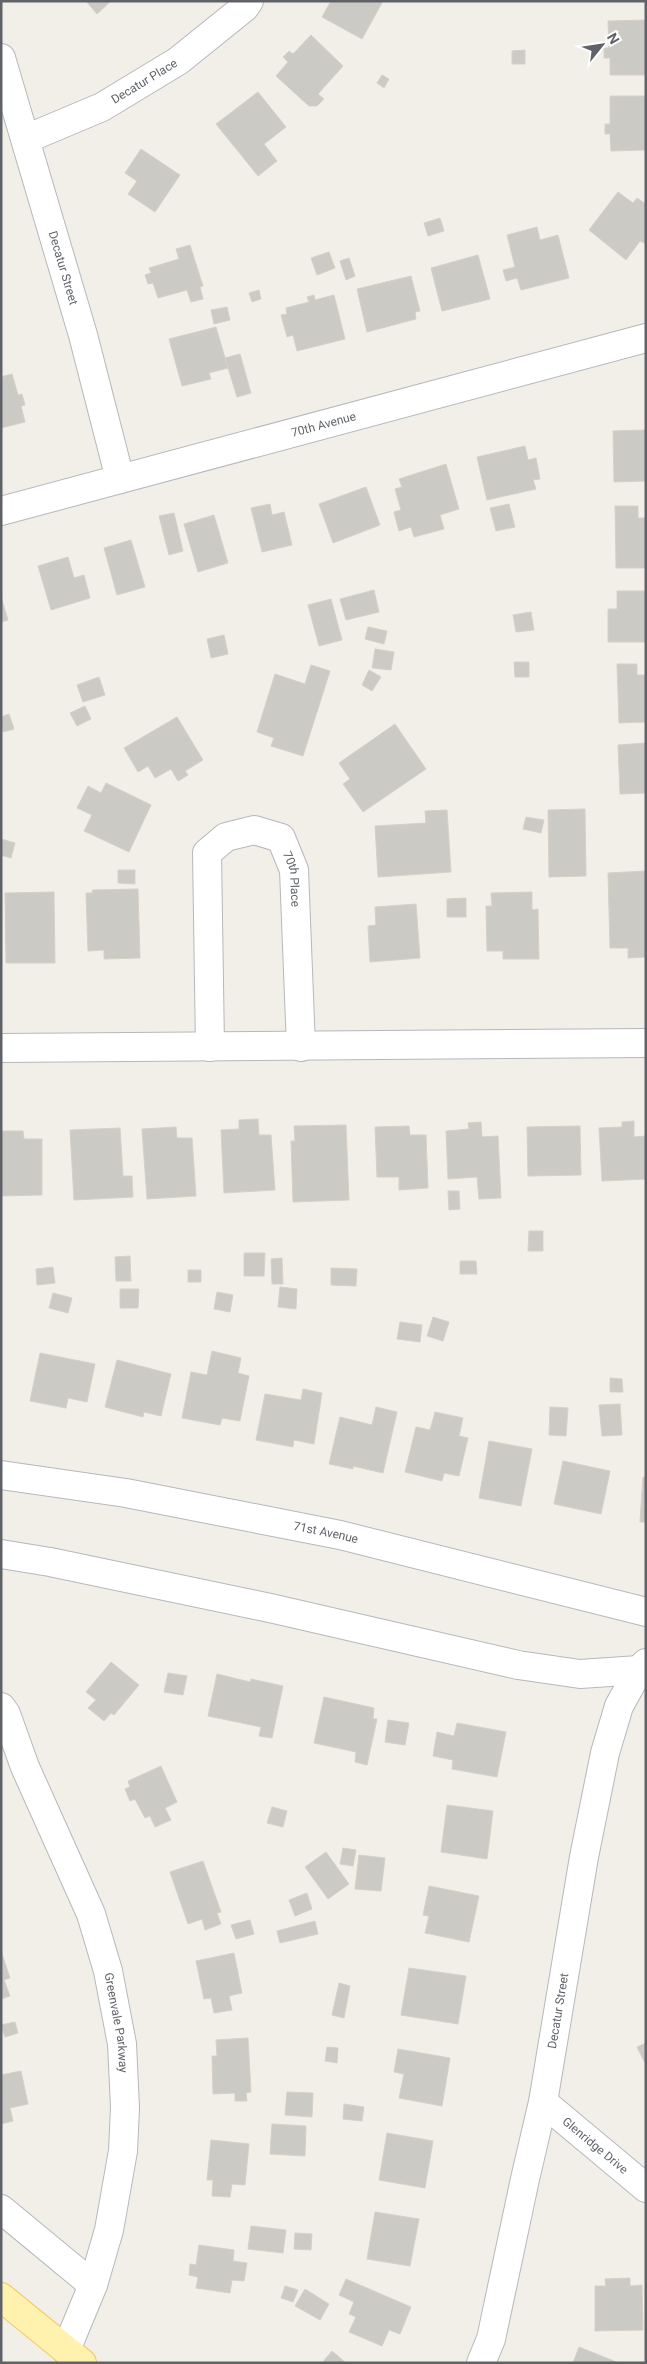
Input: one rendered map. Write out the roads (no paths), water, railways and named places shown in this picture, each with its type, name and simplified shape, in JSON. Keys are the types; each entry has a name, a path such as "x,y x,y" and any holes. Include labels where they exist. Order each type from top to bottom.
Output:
{"main road":[{"path":"1,2297 74,2356"}],"street":[{"name":"Decatur Place","path":"26,139 102,107 170,66 245,7 249,1"},
{"name":"Decatur Street","path":"1,58 83,334 120,479"},
{"name":"70th Avenue","path":"1,511 646,338"},
{"name":"70th Place","path":"210,1047 207,853 226,837 254,830 282,838 294,870 301,1047"},
{"path":"1,1048 646,1043"},
{"name":"71st Avenue","path":"1,1475 126,1493 340,1535 646,1612"},
{"path":"1,1554 50,1562 241,1602 518,1664 580,1674 642,1667"},
{"name":"Decatur Street","path":"481,2363 491,2339 543,2102 584,1857 605,1753 619,1706 642,1667"},
{"name":"Greenvale Parkway","path":"1,1706 6,1714 25,1767 91,1914 108,1971 122,2044 125,2107 123,2151 109,2230 74,2356"},
{"name":"Glenridge Drive","path":"543,2102 646,2188"},
{"path":"1,2209 93,2285"}]}
